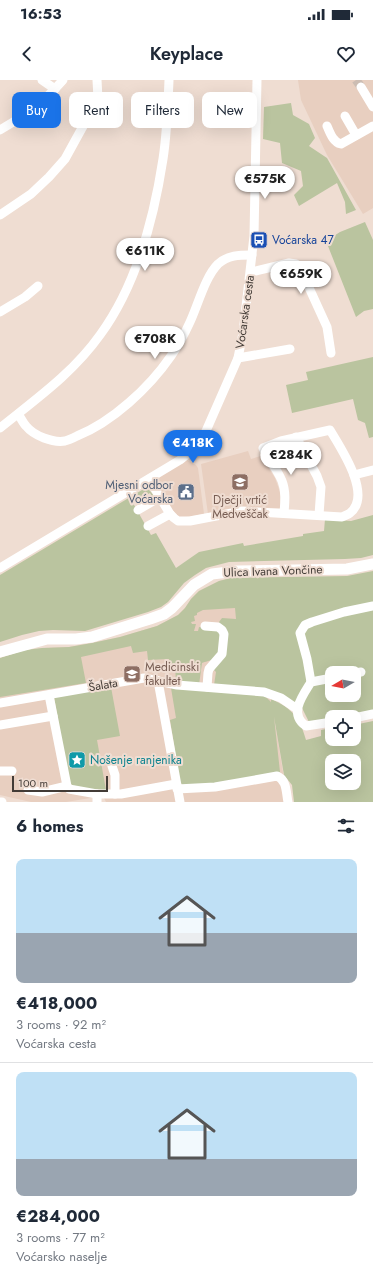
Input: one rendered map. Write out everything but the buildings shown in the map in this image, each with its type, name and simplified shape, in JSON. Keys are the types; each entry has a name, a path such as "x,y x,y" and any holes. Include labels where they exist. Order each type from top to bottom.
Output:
{"main road":[{"name":"Ulica Ivana Vončine","path":"0,652 47,639 76,639 92,637 164,614 172,608 194,585 212,574 237,571 348,569 373,564"}],"street":[{"path":"42,80 55,89"},
{"path":"0,130 26,115 40,104 63,80"},
{"path":"0,215 31,194 65,159 98,99 97,80"},
{"path":"0,428 68,372 88,350 108,322 126,290 139,258 151,220 157,194 163,158 169,80"},
{"name":"Voćarska cesta","path":"0,568 180,460 197,446 210,423 238,358 243,333 254,236 257,80"},
{"path":"361,87 373,107"},
{"path":"345,116 356,135"},
{"path":"327,126 337,143 341,144 373,126"},
{"path":"18,414 27,427 40,436 51,440 65,441 95,428 129,402 155,378 171,356 190,324 209,277 217,265 226,258 236,255 252,255"},
{"path":"251,272 289,263 296,264 301,270 327,327 331,352"},
{"path":"0,312 25,297 38,286"},
{"path":"238,358 290,350"},
{"path":"149,479 170,514 178,521 242,511 319,515 338,518 351,513 357,505 357,492 350,463 330,430 296,437 262,448 282,480 284,488 284,513"},
{"path":"296,437 321,486 319,515"},
{"path":"354,475 373,470"},
{"path":"138,510 160,497"},
{"path":"148,526 170,514"},
{"path":"325,723 308,726 304,725 299,720 297,709 301,698 311,682 300,633 305,625 312,622 344,612 373,606"},
{"path":"205,626 218,627 224,634 222,654 209,669 207,687"},
{"name":"Šalata","path":"0,702 140,679 177,685 267,692 281,698 297,709"},
{"path":"311,682 325,679"},
{"path":"158,681 176,787 180,802"},
{"path":"49,695 67,786 70,789 97,798 115,794 176,787 215,787 277,776 284,781 288,802"},
{"path":"361,717 373,714"},
{"path":"0,724 53,716"},
{"path":"112,766 115,774 115,794"},
{"path":"0,771 12,771"},
{"path":"28,790 42,792 67,786"}],"shaded area":[{"path":"298,80 373,80 373,208 363,214 327,155 301,100"},
{"name":"Dječji vrtić Medveščak","path":"248,451 251,459 261,456 275,478 280,492 280,508 251,508 208,514 201,464"},
{"path":"187,460 196,465 198,468 204,514 179,518 176,517 154,480"},
{"name":"Medicinski fakultet","path":"231,578 271,699 288,802 106,802 103,796 66,802 31,802 0,795 0,658 42,648 69,647 92,643 120,637 157,626 178,615 199,591 219,581"}],"green space":[{"path":"291,103 293,115 309,124 315,138 309,146 327,158 356,210 346,214 345,202 337,183 299,206 294,195 303,186 301,171 282,163 280,143 263,139 264,107"},
{"path":"365,222 373,240 373,309 364,311 356,317 326,241 340,232"},
{"path":"373,357 373,437 369,438 365,423 358,420 353,399 292,413 286,385 308,380 306,372"},
{"path":"147,487 154,496 153,498 150,493 133,503 151,535 156,533 176,568 199,552 243,543 244,546 324,531 325,519 351,521 373,515 373,555 361,558 345,559 229,562 206,568 184,583 168,602 161,607 148,612 85,631 39,631 0,642 0,575"},
{"path":"373,571 373,710 361,713 361,710 325,710 325,721 310,724 302,708 268,691 214,685 216,672 214,670 225,651 226,644 226,636 219,622 222,618 236,619 235,608 203,610 194,616 195,621 191,622 192,624 196,624 194,631 198,631 199,627 218,629 222,638 219,656 202,663 199,685 176,683 175,664 170,664 169,659 148,660 147,651 133,653 131,646 81,657 86,683 0,697 0,658 25,650 69,647 92,643 120,637 157,626 178,615 199,591 219,581 231,578 347,576"},
{"path":"111,687 120,736 97,740 106,790 77,788 69,782 54,697"},
{"path":"171,688 265,696 271,702 271,699 290,710 298,720 306,740 321,736 321,730 325,729 325,746 361,746 361,724 373,721 373,802 294,802 292,785 284,775 274,717 280,772 221,784 184,787 180,782 170,720 176,718"}],"tunnel":[{"path":"356,80 361,87"}],"place":[{"name":"Voćarska 47","path":"259,240"},
{"name":"Dječji vrtić Medveščak","path":"240,482"},
{"name":"Mjesni odbor Voćarska","path":"186,492"},
{"name":"Medicinski fakultet","path":"132,674"},
{"name":"Nošenje ranjenika","path":"77,760"}]}
